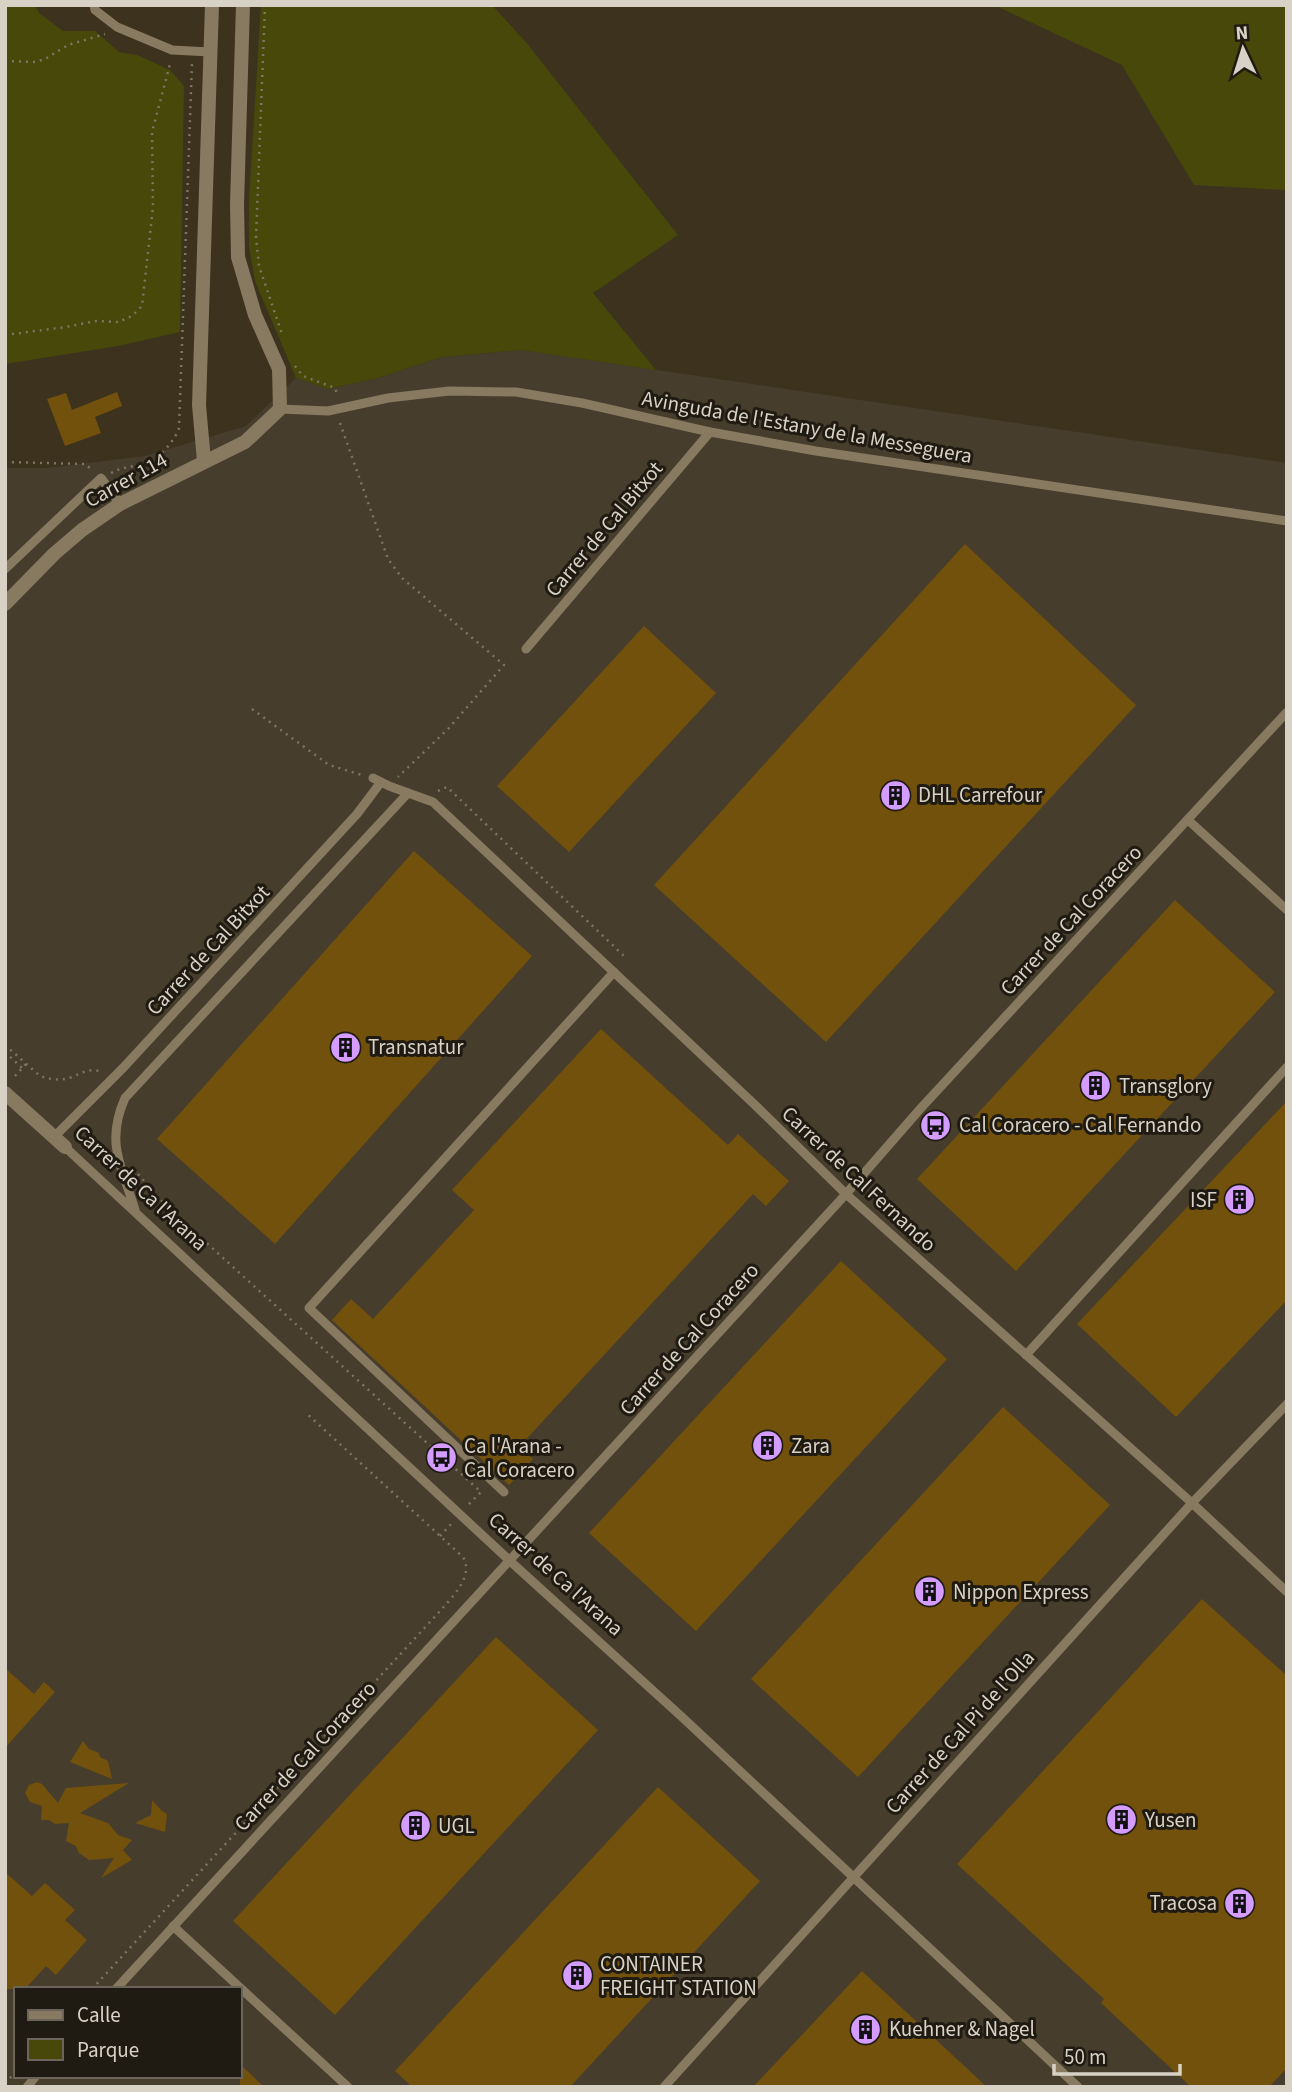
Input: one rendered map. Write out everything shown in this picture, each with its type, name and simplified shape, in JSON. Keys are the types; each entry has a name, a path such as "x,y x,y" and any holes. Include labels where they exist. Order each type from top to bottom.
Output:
{"street":[{"path":"204,461 199,405 212,5"},
{"path":"243,5 238,257 255,315 279,369 280,409"},
{"name":"Carrer 114","path":"5,604 82,530 120,504 246,442 280,409"},
{"name":"Carrer de Ca l'Arana","path":"5,1093 65,1147"}],"lane":[{"path":"93,5 95,10 117,27 172,50 210,52"},
{"name":"Avinguda de l'Estany de la Messeguera","path":"280,409 338,409 388,398 449,391 516,392 582,402 709,432 816,451 1287,522"},
{"name":"Carrer de Cal Bitxot","path":"526,649 709,432"},
{"path":"5,569 100,478 120,504"},
{"name":"Carrer de Cal Coracero","path":"118,1987 846,1194 921,1108 1287,712"},
{"name":"Carrer de Cal Bitxot","path":"54,1137 113,1078 356,814 381,782"},
{"name":"Carrer de Cal Fernando","path":"381,782 433,802 846,1194 1192,1503 1287,1592"},
{"path":"136,1213 115,1149 117,1115 125,1098 408,793"},
{"path":"1188,820 1287,910"},
{"path":"504,1492 309,1308 614,972"},
{"path":"1026,1355 1287,1067"},
{"name":"Carrer de Ca l'Arana","path":"65,1147 1078,2087"},
{"name":"Carrer de Cal Pi de l'Olla","path":"664,2087 1192,1503 1287,1404"},
{"path":"173,1926 239,1987"},
{"path":"242,1989 348,2087"}],"path":[{"path":"265,5 256,237 259,267 285,342"},
{"path":"5,61 35,61 45,58 68,45 100,37 117,27"},
{"path":"5,335 96,321 118,322 132,316 142,306 153,207 152,132 166,84 172,50"},
{"path":"5,462 85,464 100,478 124,466 146,463 167,448 176,437 179,428 193,51"},
{"path":"252,709 329,765 381,782 448,729 504,665 402,578 388,559 339,420 339,399 335,388 303,376 294,365"},
{"path":"434,793 447,787 625,957"},
{"path":"5,1045 40,1076 54,1080 96,1069 113,1078"},
{"path":"5,1052 22,1068"},
{"path":"15,1076 26,1063"},
{"path":"133,1168 167,1208 481,1492 440,1536 305,1412"},
{"name":"Carrer de Cal Coracero","path":"94,1987 455,1593 467,1567 463,1557 440,1536"}],"shaded area":[{"path":"521,350 1287,463 1287,2087 5,2087 5,468 47,468 145,456 246,426 296,378 328,389 378,378 442,357"}],"green space":[{"path":"5,5 35,5 39,13 63,31 95,31 119,52 137,55 170,70 184,86 180,332 118,346 5,364"},
{"path":"261,5 492,5 525,41 678,235 593,293 656,370 521,350 442,357 378,378 328,389 296,378 255,281 249,247 249,199"},
{"path":"994,5 1287,5 1287,190 1194,185 1122,65"}],"building":[{"path":"117,392 122,406 95,417 101,433 65,446 47,399 66,393 72,410"},
{"name":"DHL Carrefour","path":"965,544 1136,705 826,1042 654,885"},
{"path":"644,626 716,693 569,852 497,786"},
{"name":"Transnatur","path":"414,851 532,956 275,1244 157,1139"},
{"name":"Transglory","path":"1175,900 1275,992 1016,1271 917,1179"},
{"path":"601,1029 728,1145 738,1134 789,1181 766,1206 753,1194 519,1447 533,1459 509,1485 332,1320 351,1299 373,1319 474,1210 452,1190"},
{"name":"ISF","path":"1287,1101 1287,1300 1176,1417 1077,1324"},
{"name":"Zara","path":"841,1261 947,1359 696,1631 589,1533"},
{"name":"Nippon Express","path":"1003,1407 1110,1505 858,1777 751,1679"},
{"name":"Yusen","path":"1202,1599 1287,1676 1287,2068 1269,2087 1191,2087 1101,2003 1104,1999 957,1864"},
{"name":"UGL","path":"496,1637 598,1730 335,2015 233,1921"},
{"path":"5,1668 34,1694 44,1682 55,1692 5,1748"},
{"path":"83,1741 89,1749 108,1761 112,1779 70,1762"},
{"path":"37,1782 42,1784 58,1803 66,1788 129,1783 80,1813 108,1823 118,1835 132,1840 123,1850 132,1860 101,1878 114,1858 89,1860 79,1853 76,1846 66,1841 69,1823 55,1824 49,1820 41,1820 42,1806 30,1802 25,1793 29,1785"},
{"name":"CONTAINER FREIGHT STATION","path":"658,1787 760,1881 570,2087 412,2087 395,2071"},
{"path":"152,1800 167,1814 165,1832 135,1823 151,1815"},
{"path":"5,1872 32,1896 45,1883 75,1910 65,1920 87,1940 56,1975 46,1966 27,1987 5,1989"},
{"name":"Kuehner & Nagel","path":"862,1971 987,2087 753,2087"},
{"path":"242,2066 264,2087 240,2087"}],"place":[{"name":"DHL Carrefour","path":"895,795"},
{"name":"Transnatur","path":"345,1047"},
{"name":"Transglory","path":"1096,1086"},
{"name":"Cal Coracero - Cal Fernando","path":"936,1125"},
{"name":"ISF","path":"1240,1200"},
{"name":"Zara","path":"768,1446"},
{"name":"Ca l'Arana - Cal Coracero","path":"441,1458"},
{"name":"Nippon Express","path":"930,1592"},
{"name":"Yusen","path":"1122,1820"},
{"name":"UGL","path":"415,1826"},
{"name":"Tracosa","path":"1240,1903"},
{"name":"CONTAINER FREIGHT STATION","path":"577,1976"},
{"name":"Kuehner & Nagel","path":"866,2029"}]}
